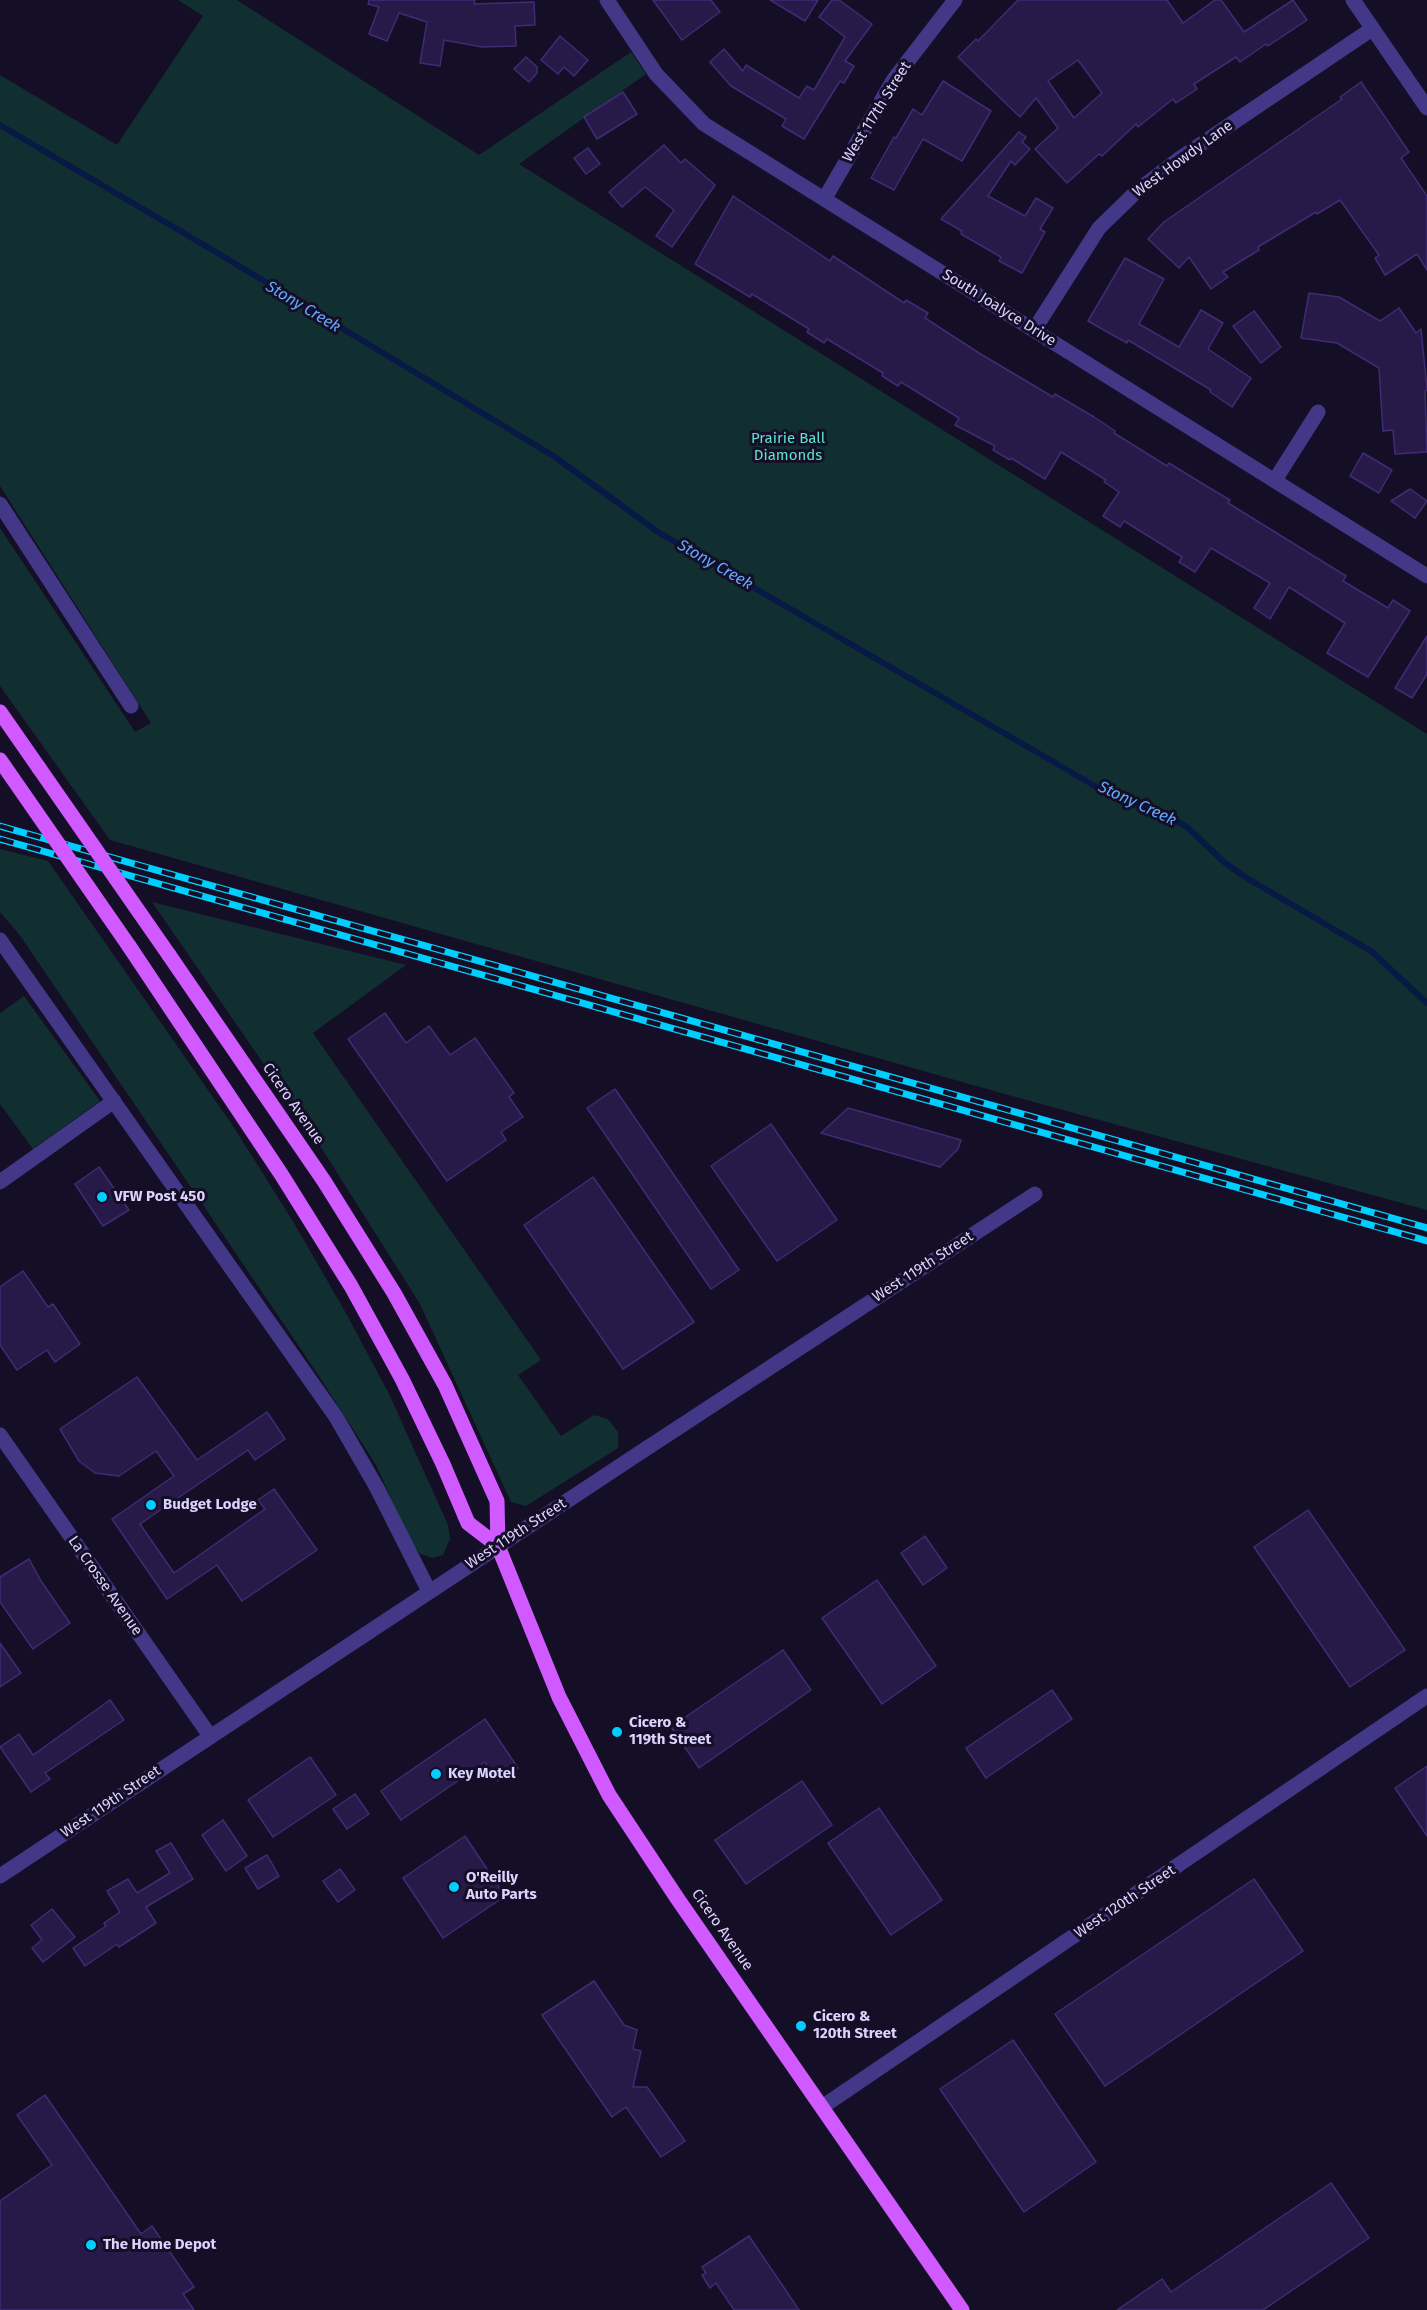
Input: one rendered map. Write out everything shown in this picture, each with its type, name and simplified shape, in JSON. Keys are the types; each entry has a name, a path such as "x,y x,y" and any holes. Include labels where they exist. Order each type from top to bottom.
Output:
{"main road":[{"name":"Cicero Avenue","path":"0,712 324,1181 394,1293 445,1385 497,1501 498,1546 559,1697 609,1795 671,1889 962,2310"},
{"path":"0,760 129,946 281,1174 351,1286 402,1379 443,1464 468,1523 498,1546"}],"street":[{"name":"South Joalyce Drive","path":"607,0 656,74 704,124 1427,576"},
{"name":"West 117th Street","path":"825,198 894,79 954,0"},
{"path":"1353,0 1427,108"},
{"name":"West Howdy Lane","path":"1034,330 1099,228 1137,191 1179,159 1372,28"},
{"path":"1275,480 1318,412"},
{"path":"0,504 131,706"},
{"path":"0,940 336,1417 377,1488 429,1591"},
{"path":"0,1182 114,1101"},
{"name":"West 119th Street","path":"0,1876 429,1591 1035,1194"},
{"name":"La Crosse Avenue","path":"0,1435 210,1736"},
{"name":"West 120th Street","path":"822,2107 1427,1696"}],"green space":[{"name":"Prairie Ball Diamonds","path":"178,0 237,0 479,155 631,52 646,74 519,164 1427,734 1427,1210 994,1091 110,840 0,686 0,528 135,732 151,723 0,486 0,75 117,145 203,16"},
{"path":"0,849 48,861 231,1123 294,1223 390,1396 448,1525 450,1539 443,1555 433,1558 420,1554 410,1540 376,1465 315,1370 19,934 0,912"},
{"path":"152,902 406,965 313,1033 541,1360 518,1375 561,1436 594,1415 608,1419 618,1432 618,1448 526,1506 511,1502 420,1304 319,1144"},
{"path":"24,996 100,1101 33,1149 0,1104 0,1013"}],"building":[{"path":"369,0 475,0 474,4 534,2 535,25 515,26 516,46 482,47 444,40 440,66 420,63 427,22 399,13 387,41 369,34 379,7 368,4"},
{"path":"653,0 711,0 720,12 682,40"},
{"path":"770,0 818,0 805,21"},
{"path":"832,0 839,0 872,24 845,61 854,66 844,83 840,81 804,139 782,126 786,119 731,86 710,62 724,49 743,71 746,65 799,98 807,86 814,90 845,37 819,17"},
{"path":"1018,0 1167,0 1183,23 1215,0 1221,0 1244,32 1293,0 1307,20 1240,62 1236,57 1194,84 1197,89 1176,103 1173,99 1138,127 1136,124 1102,156 1099,154 1067,183 1035,149 1058,128 1036,98 1020,117 958,57 976,39 978,41","holes":["1078,60 1102,93 1074,118 1048,81"]},
{"path":"560,36 588,60 574,76 564,67 558,74 541,60"},
{"path":"526,57 537,67 537,73 529,82 514,69"},
{"path":"943,81 991,111 962,161 923,139 894,190 871,178 913,109 922,115"},
{"path":"1361,82 1409,152 1401,158 1427,196 1427,270 1417,254 1385,275 1375,258 1379,255 1340,200 1258,247 1259,250 1223,272 1228,277 1211,289 1189,257 1179,268 1148,239 1164,222 1342,99 1340,97"},
{"path":"623,92 637,114 597,139 584,117"},
{"path":"1019,132 1026,137 1022,142 1030,149 1015,165 1011,161 988,196 1025,216 1036,198 1053,208 1040,229 1045,232 1022,273 999,261 1001,257 961,234 962,231 941,219"},
{"path":"664,145 681,163 685,159 715,185 672,247 656,236 674,210 645,187 622,207 609,192"},
{"path":"588,148 600,164 586,174 574,158"},
{"path":"733,196 830,261 833,256 904,303 906,300 928,313 925,318 979,353 1053,397 1055,394 1167,466 1169,463 1230,500 1228,503 1346,576 1343,581 1388,608 1393,600 1410,611 1368,677 1327,653 1345,623 1289,587 1270,619 1254,608 1270,583 1211,548 1195,572 1179,562 1182,557 1124,521 1120,527 1103,516 1119,492 1104,482 1106,480 1061,452 1045,479 993,450 995,446 955,425 959,418 901,382 898,386 882,376 883,373 827,339 824,343 807,332 809,329 752,294 750,297 695,264"},
{"path":"1125,258 1164,279 1139,324 1179,347 1201,310 1223,323 1208,349 1251,378 1232,407 1210,392 1211,390 1128,340 1127,343 1088,321"},
{"path":"1309,293 1339,297 1380,321 1399,308 1416,333 1421,329 1427,389 1425,392 1427,452 1395,454 1393,430 1383,431 1379,368 1337,343 1301,338"},
{"path":"1254,311 1281,347 1261,363 1233,326"},
{"path":"1363,453 1392,470 1379,493 1350,476"},
{"path":"1410,489 1427,501 1415,518 1391,501"},
{"path":"1427,636 1427,674 1412,698 1395,688"},
{"path":"385,1013 406,1043 429,1026 450,1055 475,1038 514,1093 509,1097 523,1117 501,1132 506,1140 447,1181 348,1039"},
{"path":"615,1089 739,1270 711,1289 587,1108"},
{"path":"848,1108 961,1140 958,1149 940,1167 821,1133"},
{"path":"771,1124 837,1220 777,1261 711,1166"},
{"name":"VFW Post 450","path":"99,1167 129,1210 103,1226 75,1184"},
{"path":"593,1177 694,1322 623,1369 524,1225"},
{"path":"23,1271 48,1307 53,1304 80,1344 55,1362 47,1350 17,1370 0,1345 0,1287"},
{"path":"137,1377 197,1460 267,1412 285,1439 255,1460 248,1450 140,1524 174,1573 265,1509 258,1500 274,1489 317,1550 242,1601 217,1565 167,1599 112,1519 174,1476 156,1451 119,1476 95,1473 79,1461 60,1429"},
{"path":"1308,1510 1405,1650 1350,1687 1254,1547"},
{"path":"925,1536 947,1568 923,1585 901,1553"},
{"path":"29,1559 70,1623 33,1649 0,1602 0,1577"},
{"path":"877,1580 936,1666 882,1704 822,1618"},
{"path":"0,1643 21,1673 0,1687"},
{"path":"783,1650 811,1690 699,1768 671,1727"},
{"path":"1052,1690 1072,1719 986,1778 966,1748"},
{"path":"110,1700 124,1720 45,1773 50,1779 31,1792 0,1747 19,1734 33,1755"},
{"name":"Key Motel","path":"485,1719 518,1768 498,1781 485,1762 401,1820 381,1791"},
{"path":"310,1757 336,1795 273,1837 248,1800"},
{"path":"1427,1766 1427,1836 1395,1788"},
{"path":"802,1781 832,1825 746,1884 715,1840"},
{"path":"355,1794 369,1814 347,1829 333,1809"},
{"path":"879,1808 942,1900 891,1935 828,1843"},
{"path":"223,1820 247,1856 226,1871 202,1835"},
{"name":"O'Reilly Auto Parts","path":"465,1836 505,1896 443,1938 403,1878"},
{"path":"171,1843 193,1879 146,1907 156,1923 119,1947 117,1944 85,1966 73,1948 106,1926 104,1923 120,1912 107,1891 128,1879 137,1893 170,1873 156,1851"},
{"path":"267,1855 279,1876 258,1889 245,1868"},
{"path":"340,1869 355,1890 338,1902 323,1881"},
{"path":"1254,1879 1303,1951 1105,2086 1055,2014"},
{"path":"52,1909 75,1937 43,1962 32,1948 42,1940 31,1925"},
{"path":"594,1981 624,2025 637,2030 633,2049 641,2051 633,2087 647,2087 685,2141 661,2157 626,2107 612,2117 542,2015"},
{"path":"1013,2040 1096,2162 1024,2212 940,2089"},
{"name":"The Home Depot","path":"45,2095 141,2234 152,2226 194,2287 183,2294 194,2310 0,2310 0,2201 52,2165 17,2115"},
{"path":"1331,2183 1369,2238 1263,2310 1117,2310 1162,2279 1171,2292"},
{"path":"749,2236 799,2310 734,2310 716,2283 710,2288 702,2275 706,2273 702,2267"}],"waterway":[{"name":"Stony Creek","path":"0,125 216,252 555,457 658,532 1107,793 1167,816 1187,827 1224,862 1245,877 1371,951 1427,1003"}],"railway":[{"path":"0,826 1427,1228"},
{"path":"0,839 1427,1241"}],"place":[{"name":"VFW Post 450","path":"102,1197"},
{"name":"Budget Lodge","path":"151,1505"},
{"name":"Cicero & 119th Street","path":"617,1732"},
{"name":"Key Motel","path":"436,1774"},
{"name":"O'Reilly Auto Parts","path":"454,1887"},
{"name":"Cicero & 120th Street","path":"801,2026"},
{"name":"The Home Depot","path":"91,2245"}]}
